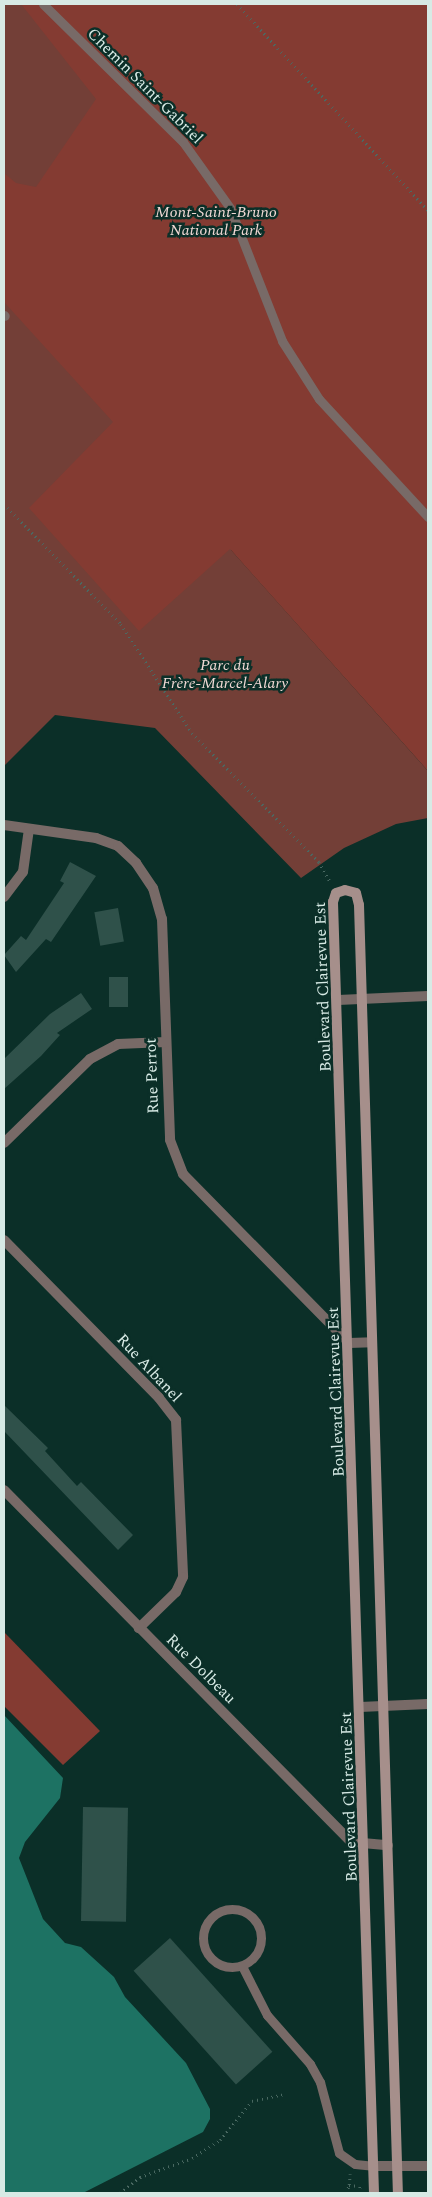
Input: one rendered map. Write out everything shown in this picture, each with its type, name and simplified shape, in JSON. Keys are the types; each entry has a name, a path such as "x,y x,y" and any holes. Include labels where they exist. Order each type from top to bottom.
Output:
{"street":[{"name":"Rue Perrot","path":"4,826 96,838 118,846 152,888 162,920 170,1140 183,1174 349,1343"},
{"path":"4,897 23,872 29,829"},
{"name":"Boulevard Clairevue Est","path":"374,2193 375,2166 338,1000 336,893 349,890 359,898 385,1706 398,2193"},
{"path":"338,1000 428,996"},
{"path":"4,1143 90,1059 118,1044 166,1042"},
{"name":"Rue Albanel","path":"4,1240 160,1398 176,1420 183,1577 176,1592 139,1628"},
{"path":"349,1343 372,1342"},
{"name":"Rue Dolbeau","path":"4,1490 352,1842 365,1845"},
{"path":"360,1707 428,1704"},
{"path":"365,1845 388,1844"},
{"path":"375,2166 428,2166"}],"lane":[{"name":"Chemin Saint-Gabriel","path":"44,4 183,142 230,208 282,341 319,399 428,517"},
{"path":"220,1912 247,1913 259,1927 261,1946 242,1966 225,1966 205,1949 204,1931 220,1912"},
{"path":"242,1966 267,2015 320,2082 339,2153 350,2162 375,2166"}],"path":[{"path":"237,4 428,210"},
{"path":"4,504 121,624 192,733 319,862 336,893"},
{"path":"120,2193 144,2175 192,2158 220,2140 252,2100 284,2094"},
{"path":"346,2193 349,2185 365,2186"}],"green space":[{"name":"Mont-Saint-Bruno National Park","path":"4,4 428,4 231,550 428,771 428,818 396,824 344,848 301,878 155,728 55,715 4,766"},
{"name":"Mont-Saint-Bruno National Park","path":"21,4 428,4 428,771 230,549 139,631 29,508 113,422 4,302 4,173 16,183 36,187 96,99"},
{"path":"4,1632 100,1731 63,1765 4,1706"}],"shaded area":[{"path":"4,1715 63,1778 60,1798 25,1842 19,1858 43,1919 65,1943 81,1947 114,1977 125,1997 186,2063 210,2109 210,2119 203,2132 83,2193 4,2193"}],"building":[{"path":"70,862 96,876 51,942 46,939 16,972 4,955 21,936 26,940 64,883 60,881"},
{"path":"118,908 124,941 100,946 94,912"},
{"path":"109,977 128,977 128,1007 109,1007"},
{"path":"81,993 92,1009 57,1033 60,1035 41,1056 4,1089 4,1059 50,1014"},
{"path":"4,1405 48,1448 45,1451 77,1486 81,1482 133,1535 118,1550 4,1431"},
{"path":"83,1807 128,1808 126,1922 81,1921"},
{"path":"170,1938 272,2052 236,2084 134,1971"}],"park label":[{"name":"Parc du Frère-Marcel-Alary","path":"225,674"}]}
